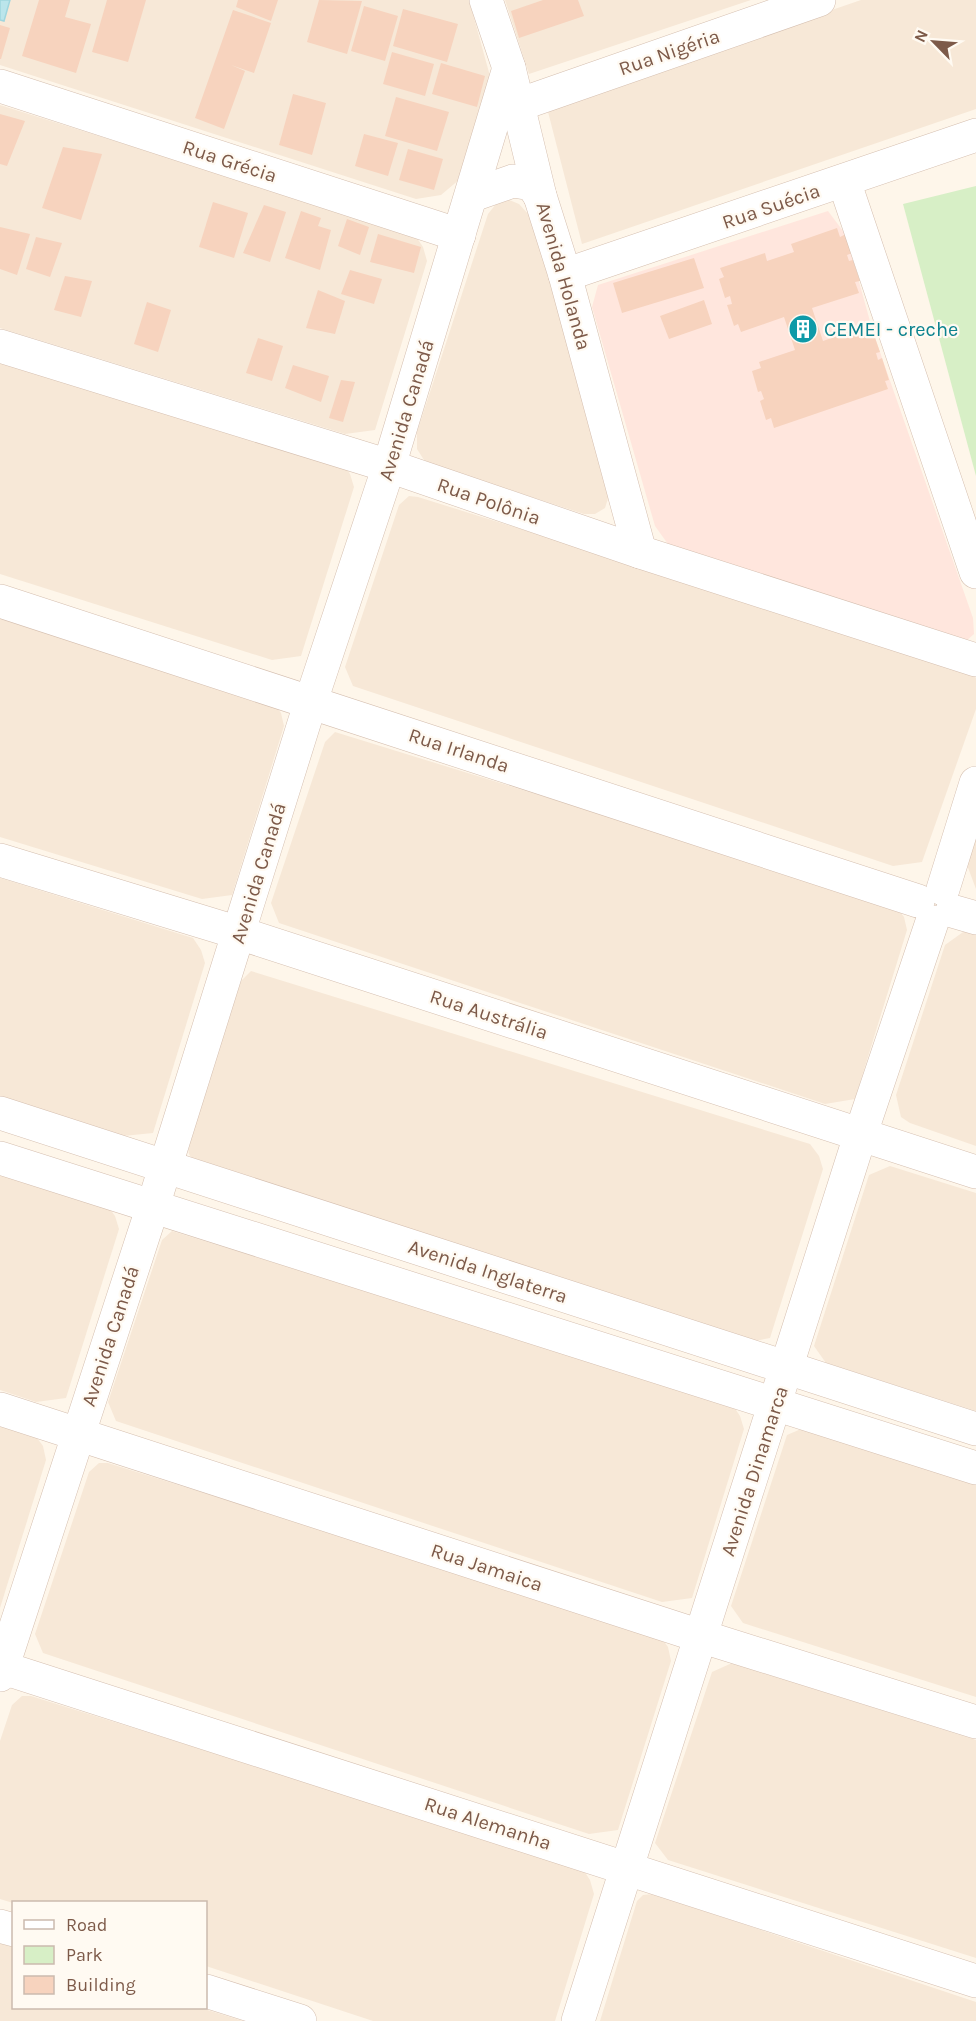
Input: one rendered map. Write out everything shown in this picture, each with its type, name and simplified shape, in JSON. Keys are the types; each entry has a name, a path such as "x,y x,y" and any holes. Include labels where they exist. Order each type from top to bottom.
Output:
{"street":[{"name":"Avenida Holanda","path":"486,0 509,68 540,196 565,275 640,552"},
{"name":"Rua Nigéria","path":"518,105 819,0"},
{"name":"Avenida Canadá","path":"1,1670 153,1206 311,701 389,466 473,195 509,68"},
{"name":"Rua Grécia","path":"0,86 459,236"},
{"name":"Rua Suécia","path":"565,275 976,135"},
{"path":"473,195 494,185 513,181 532,184 540,196"},
{"path":"844,181 976,572"},
{"name":"Rua Polônia","path":"0,346 389,466 640,552 976,660"},
{"name":"Rua Irlanda","path":"0,600 944,908"},
{"name":"Avenida Dinamarca","path":"578,2021 860,1136 944,908 976,783"},
{"name":"Rua Austrália","path":"0,860 239,933 976,1173"},
{"name":"Avenida Inglaterra","path":"0,1113 976,1429"},
{"name":"Avenida Inglaterra","path":"0,1158 976,1468"},
{"name":"Rua Jamaica","path":"0,1409 700,1636 976,1722"},
{"name":"Rua Alemanha","path":"1,1670 626,1867 976,1982"},
{"path":"207,1991 300,2021"}],"shaded area":[{"path":"0,0 469,0 490,76 460,179 441,195 416,199 0,65"},
{"path":"505,0 751,0 529,74"},
{"path":"861,0 976,0 976,109 582,244 547,108"},
{"path":"0,105 415,235 423,247 427,261 375,430 345,434 0,328"},
{"path":"507,199 519,204 530,216 611,489 605,508 595,514 584,514 436,466 424,460 417,449 417,432 488,214 496,204"},
{"path":"828,211 846,235 873,332 973,618 974,634 964,643 673,551 655,526 592,307 598,285"},
{"path":"0,359 341,461 350,474 354,487 301,656 272,660 0,574"},
{"path":"409,496 969,669 976,678 976,709 922,862 893,866 353,686 345,667 399,505"},
{"path":"0,619 272,701 281,713 284,726 232,895 202,899 0,837"},
{"path":"335,732 895,905 904,917 907,930 855,1099 825,1104 279,923 271,903 325,742"},
{"path":"976,838 976,889 967,865"},
{"path":"0,878 193,938 201,950 205,963 153,1133 123,1136 0,1096"},
{"path":"966,930 976,930 976,1146 910,1123 901,1117 896,1095 945,945"},
{"path":"251,971 810,1144 819,1156 823,1169 770,1338 755,1341 194,1162 189,1154 187,1142 241,981"},
{"path":"890,1166 976,1193 976,1411 826,1363 814,1346 869,1175"},
{"path":"0,1170 106,1204 115,1216 119,1229 66,1398 36,1402 0,1390"},
{"path":"172,1231 732,1404 740,1416 744,1429 692,1598 662,1602 116,1421 108,1402 162,1240"},
{"path":"0,1424 34,1434 43,1446 46,1460 0,1608"},
{"path":"808,1426 976,1479 976,1697 743,1623 731,1606 787,1435"},
{"path":"99,1463 108,1463 659,1635 668,1647 671,1661 618,1830 589,1834 43,1653 35,1634 89,1472"},
{"path":"732,1663 976,1740 976,1958 668,1860 655,1843 712,1672"},
{"path":"22,1696 31,1696 582,1868 590,1880 594,1894 555,2021 373,2021 207,1966 207,1901 12,1903 0,1899 0,1741 12,1705"},
{"path":"653,1894 976,2002 976,2021 600,2021 637,1901 643,1895"},
{"path":"0,1942 12,1946 12,2009 204,2009 243,2021 0,2021"}],"green space":[{"path":"976,186 976,476 903,204"}],"water":[{"path":"0,0 10,0 4,21 0,20"}],"building":[{"path":"39,0 70,0 65,17 91,24 76,73 22,56"},
{"path":"107,0 146,0 128,62 92,52"},
{"path":"238,0 278,0 271,21 236,7"},
{"path":"319,0 362,1 347,54 307,42"},
{"path":"543,0 578,0 584,16 519,38 511,11"},
{"path":"364,6 398,16 385,61 351,51"},
{"path":"403,9 458,24 447,62 393,46"},
{"path":"233,10 271,23 254,73 231,65 245,71 224,129 195,118"},
{"path":"0,25 10,28 1,59 0,59"},
{"path":"392,52 434,64 425,96 383,84"},
{"path":"441,63 485,76 477,107 432,94"},
{"path":"293,94 326,103 312,155 279,145"},
{"path":"396,97 449,112 437,151 385,136"},
{"path":"0,114 25,121 7,166 0,164"},
{"path":"364,134 398,143 388,176 355,166"},
{"path":"63,147 102,154 81,220 42,208"},
{"path":"408,149 443,159 434,190 399,180"},
{"path":"213,202 248,213 234,258 199,247"},
{"path":"264,205 286,212 270,262 243,253"},
{"path":"301,211 321,218 318,226 331,230 320,270 285,258"},
{"path":"347,219 369,227 360,255 338,246"},
{"path":"0,227 30,234 17,275 0,269"},
{"name":"CEMEI - creche","path":"837,228 840,237 846,234 852,253 847,255 849,261 853,260 860,281 855,282 859,293 812,308 823,341 866,326 869,334 873,332 880,352 876,353 878,360 882,358 889,380 885,381 888,389 774,428 771,418 766,420 760,401 764,399 761,391 758,392 752,371 761,368 759,362 795,350 784,317 741,332 738,324 734,326 727,305 732,304 730,296 725,298 719,279 724,277 720,268 765,253 767,261 794,252 791,244"},
{"path":"378,234 421,247 414,273 370,262"},
{"path":"36,237 62,243 50,277 26,269"},
{"path":"694,258 704,288 622,313 613,283"},
{"path":"350,270 382,279 374,304 341,294"},
{"path":"65,276 92,281 81,317 54,310"},
{"path":"318,290 345,301 335,334 306,328"},
{"path":"704,300 712,324 669,339 660,316"},
{"path":"147,302 171,310 158,352 134,344"},
{"path":"258,338 283,346 272,381 246,373"},
{"path":"293,365 329,376 321,402 285,388"},
{"path":"341,380 355,382 343,422 329,418"}],"place":[{"name":"CEMEI - creche","path":"803,329"}]}
